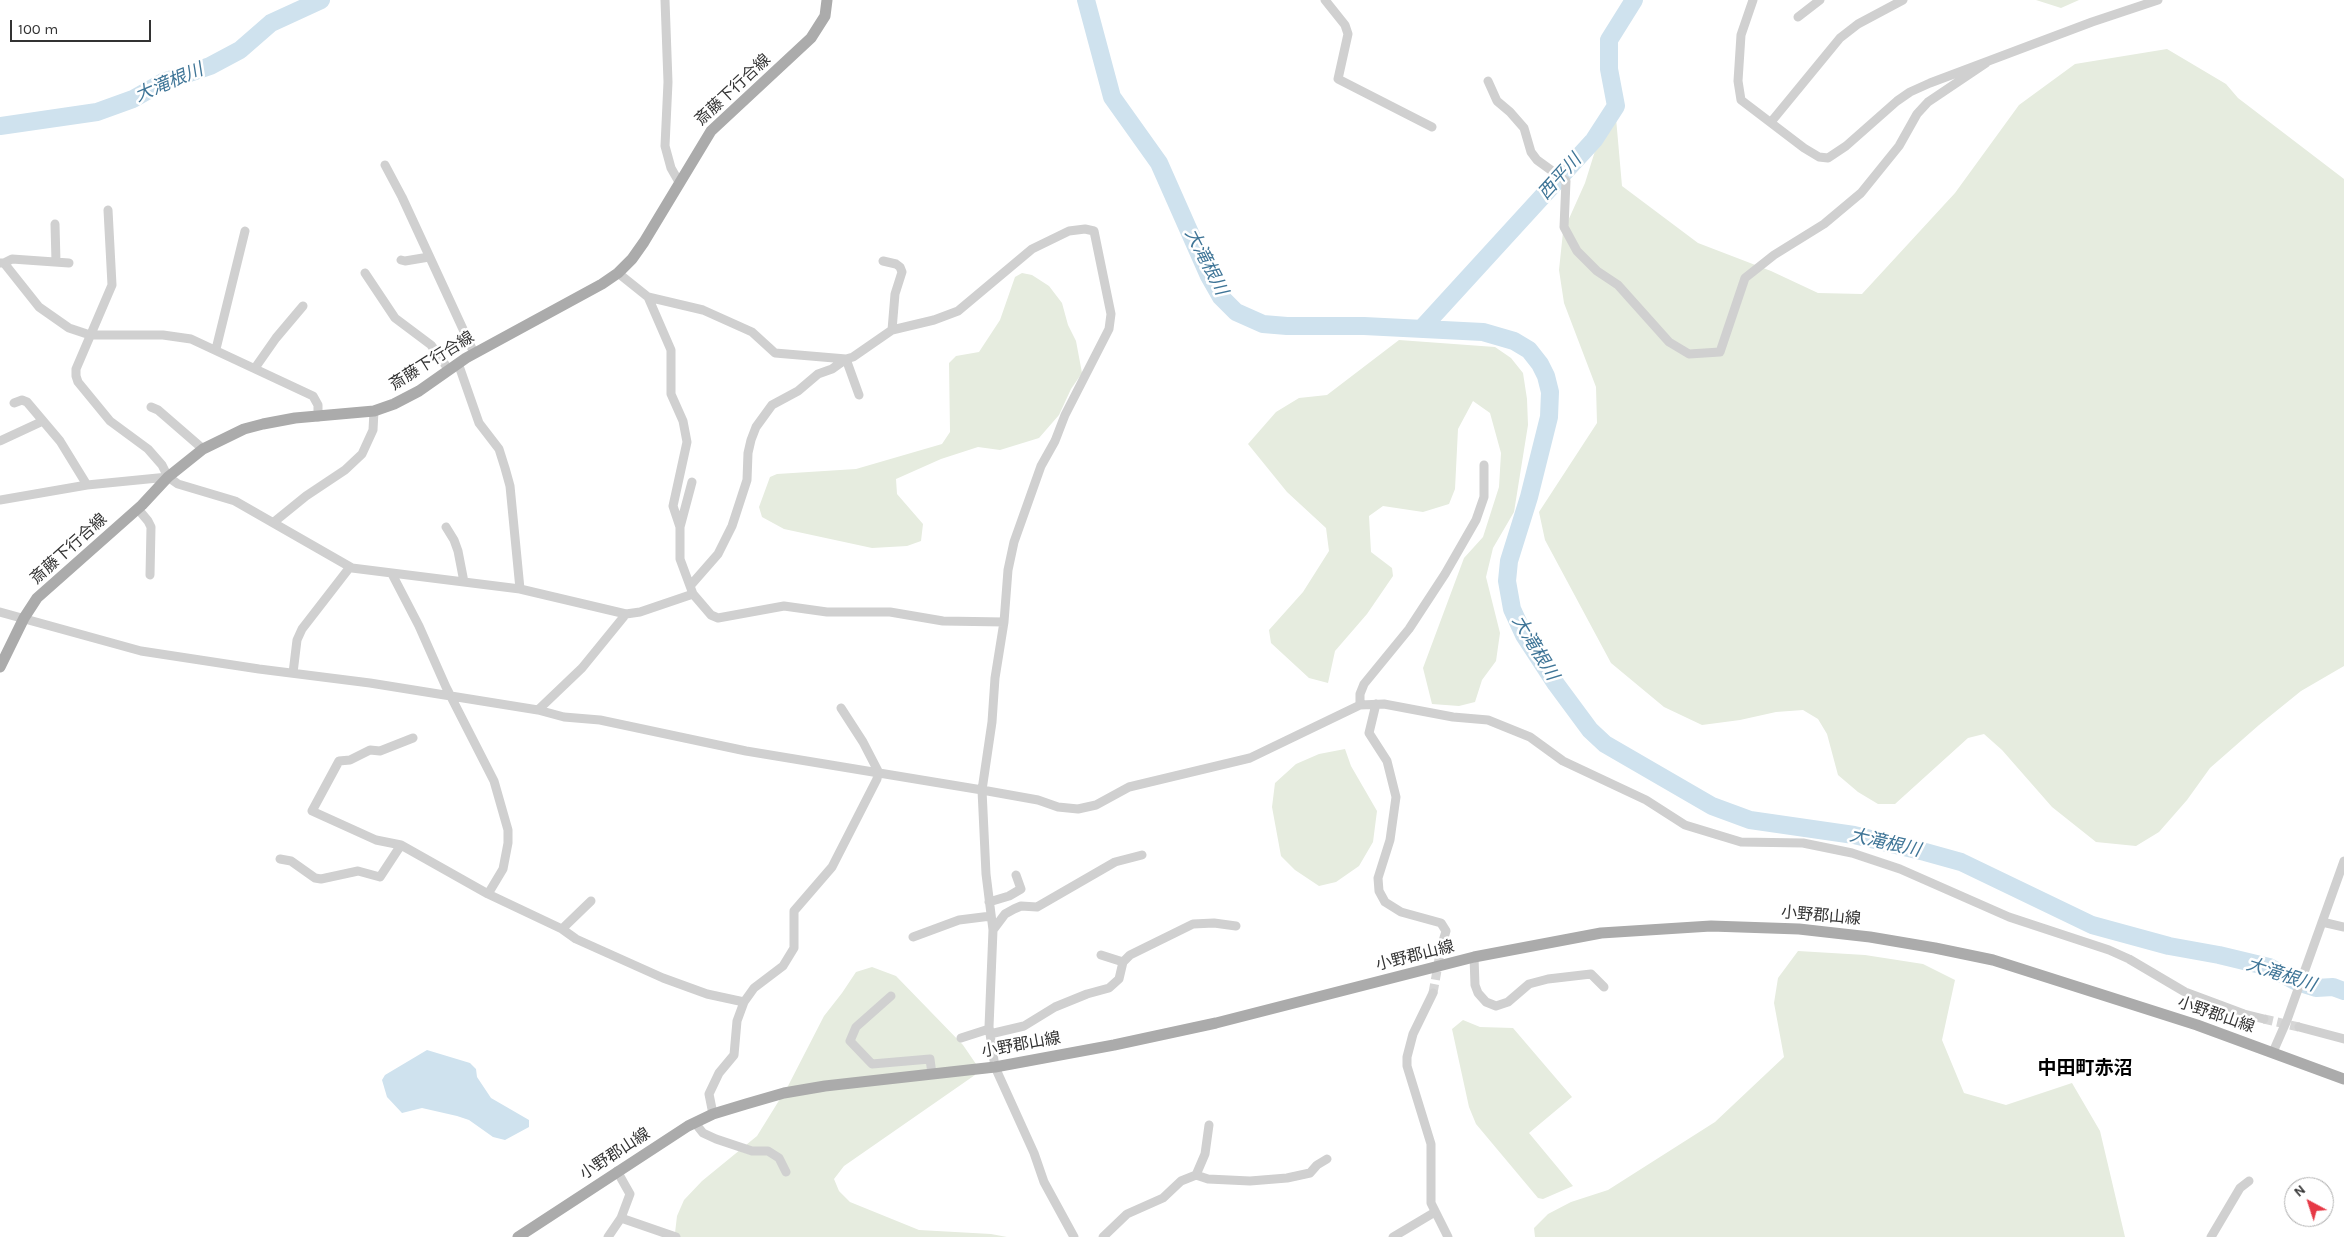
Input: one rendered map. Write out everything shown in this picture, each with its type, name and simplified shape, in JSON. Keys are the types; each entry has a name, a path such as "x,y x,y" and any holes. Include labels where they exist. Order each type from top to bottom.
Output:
{"main road":[{"name":"斎藤下行合線","path":"0,667 24,618 37,598 138,509 168,476 203,449 244,429 280,420 374,411 411,395 474,354 602,284 618,273 632,259 644,242 711,131 811,38 825,16 827,0"},
{"name":"小野郡山線","path":"518,1237 617,1171 694,1123 713,1114 784,1093 825,1086 994,1067 1114,1045 1216,1023 1474,957 1600,934 1711,926 1799,929 1870,937 1994,960 2197,1025 2344,1079"}],"street":[{"path":"665,0 668,82 664,146 671,168 679,182"},
{"path":"1325,0 1345,25 1348,34 1338,79 1432,127"},
{"path":"1753,0 1741,36 1738,81 1741,100 1804,148 1819,157 1828,158 1846,146 1897,101 1910,92 2092,22 2158,0"},
{"path":"1798,17 1820,0"},
{"path":"1771,122 1840,38 1858,24 1903,0"},
{"path":"1488,81 1497,101 1524,128 1531,152 1537,160 1566,180 1564,227 1577,251 1596,271 1618,285 1669,342 1689,354 1720,352 1745,278 1774,255 1824,224 1861,193 1899,146 1917,114 1928,102 1986,63"},
{"path":"385,165 474,354"},
{"path":"108,210 112,285 76,369 78,382 110,421 153,454 168,476 178,484 235,501 350,567 367,571 520,589 626,614 640,612 692,590 718,554 732,526 746,480 751,440 765,413 772,406 798,391 818,374 832,369 846,359 853,357 892,330 934,320 958,311 1032,249 1069,231 1085,229 1094,231 1110,314 1109,329 1041,466 1023,515 1008,570 1004,622 995,678 992,722 982,790 989,902 993,930 990,1032 994,1067 1034,1153 1044,1182 1074,1237"},
{"path":"54,224 56,262"},
{"path":"216,349 245,231"},
{"path":"401,260 429,257"},
{"path":"69,263 12,258 2,263 39,307 69,328 90,335 178,336 216,349 313,396 318,406 318,417"},
{"path":"883,261 896,264 902,272 895,294 892,330"},
{"path":"365,273 395,318 432,345 453,367 478,423 499,449 510,486 520,589"},
{"path":"618,273 648,297 703,310 752,332 775,353 846,359"},
{"path":"648,297 671,350 671,394 683,421 687,442 674,506 680,527"},
{"path":"255,368 276,338 303,306"},
{"path":"846,359 859,395"},
{"path":"14,403 25,400 44,421 60,441 87,485"},
{"path":"151,407 158,410 203,449"},
{"path":"274,522 306,496 345,470 362,454 372,430 374,411"},
{"path":"0,441 44,421"},
{"path":"1360,705 1360,694 1364,684 1409,629 1473,527 1484,497 1486,474 1484,465"},
{"path":"0,500 87,485 168,476"},
{"path":"692,482 680,527 680,559 692,590 711,615 718,618 784,606 827,612 890,612 943,622 1004,622"},
{"path":"138,509 151,527 150,574"},
{"path":"446,527 456,546 464,582"},
{"path":"293,673 297,640 302,629 350,567"},
{"path":"392,574 419,626 446,687 453,697 494,781 508,830 505,863 488,894"},
{"path":"0,612 141,651 538,710 564,717 600,720 746,751 878,771 1038,800 1058,807 1078,810 1096,805 1129,787 1250,758 1360,705 1376,704 1488,720 1530,737 1563,762 1646,800 1685,826 1740,842 1809,844 1852,853 1900,869 2009,917 2109,950 2129,959 2185,992 2264,1019"},
{"path":"538,710 582,668 626,614"},
{"path":"1376,704 1369,733 1387,761 1396,797 1390,840 1378,878 1378,891 1385,902 1401,912 1441,923 1446,931 1441,948"},
{"path":"713,1114 709,1099 712,1086 734,1054 738,1021 744,1002 754,988 783,966 794,948 794,911 832,867 873,791 878,771 864,742 841,708"},
{"path":"413,738 380,751 370,750 350,760 339,761 312,812 376,840 401,845 488,894 562,929 576,939 663,978 707,994 744,1002"},
{"path":"280,860 291,861 315,878 321,879 358,871 380,877 401,845"},
{"path":"993,930 1005,914 1014,908 1021,906 1037,907 1115,862 1142,855"},
{"path":"2273,1052 2344,861"},
{"path":"989,902 1010,896 1021,889 1016,875"},
{"path":"562,929 591,901"},
{"path":"913,937 959,920 991,916"},
{"path":"2322,922 2344,927"},
{"path":"961,1038 1024,1026 1055,1007 1087,994 1109,988 1119,979 1123,962 1130,955 1193,924 1214,923 1236,926"},
{"path":"1101,955 1123,962"},
{"path":"1474,957 1474,985 1486,1002 1496,1006 1508,1002 1529,984 1548,979 1591,974 1604,987"},
{"path":"1433,993 1413,1034 1407,1057 1407,1066 1431,1144 1431,1203 1448,1237"},
{"path":"891,996 856,1027 850,1041 872,1064 930,1059 932,1074"},
{"path":"2299,1027 2344,1039"},
{"path":"694,1123 703,1133 716,1139 752,1151 768,1152 779,1158 786,1172"},
{"path":"1196,1175 1205,1154 1209,1125"},
{"path":"1104,1237 1127,1214 1163,1198 1181,1181 1196,1175 1208,1179 1250,1181 1287,1178 1310,1173 1317,1165 1327,1159"},
{"path":"608,1237 620,1218 630,1194 617,1171"},
{"path":"2211,1237 2240,1188 2249,1181"},
{"path":"1393,1237 1435,1212"},
{"path":"620,1218 676,1237"}],"shaded area":[{"path":"2036,0 2079,0 2061,8"},
{"path":"2167,49 2226,84 2238,98 2344,179 2344,666 2301,691 2259,725 2210,768 2187,800 2159,832 2136,846 2096,842 2052,807 2002,750 1984,734 1968,738 1895,804 1878,804 1858,792 1838,775 1827,734 1818,719 1803,710 1776,712 1740,720 1702,725 1664,707 1611,663 1545,540 1539,512 1597,423 1596,387 1564,303 1559,270 1563,232 1585,183 1605,119 1616,118 1622,186 1698,243 1771,271 1818,293 1862,294 1955,193 2019,105 2075,64"},
{"path":"1022,273 1032,275 1049,286 1062,303 1068,325 1076,341 1082,373 1071,389 1059,415 1039,438 1000,450 978,447 941,459 896,479 897,494 923,524 921,541 907,546 872,548 784,529 762,517 759,507 770,477 777,474 856,469 942,444 950,432 949,363 956,356 979,352 1000,320 1015,277"},
{"path":"1399,340 1495,347 1511,358 1523,373 1528,425 1514,512 1493,548 1486,577 1500,633 1496,661 1482,680 1475,702 1459,706 1432,704 1423,668 1464,558 1483,537 1499,487 1501,453 1490,413 1473,401 1458,429 1455,489 1449,504 1423,512 1383,506 1369,516 1371,552 1392,568 1393,576 1367,614 1335,651 1328,683 1309,678 1271,643 1269,630 1303,592 1329,551 1326,528 1287,492 1248,444 1276,412 1299,398 1327,395"},
{"path":"1345,749 1351,766 1377,811 1373,842 1359,866 1336,882 1319,886 1295,870 1281,856 1272,807 1275,783 1296,764 1319,754"},
{"path":"1798,951 1865,955 1923,964 1955,980 1942,1040 1964,1093 2006,1105 2072,1083 2100,1131 2125,1237 1535,1237 1534,1228 1548,1214 1571,1202 1608,1190 1715,1122 1784,1057 1774,1003 1778,978"},
{"path":"872,967 896,976 963,1045 976,1064 975,1075 844,1166 834,1179 839,1191 850,1202 919,1230 991,1234 1007,1237 678,1237 675,1233 677,1216 684,1200 702,1181 757,1136 788,1086 824,1016 856,972"},
{"path":"1463,1020 1480,1027 1513,1028 1572,1097 1529,1133 1573,1186 1543,1199 1538,1198 1476,1124 1469,1107 1452,1029"}],"water":[{"path":"427,1050 470,1063 476,1069 477,1077 491,1098 529,1120 529,1127 505,1140 493,1137 469,1120 457,1116 422,1108 402,1113 387,1097 382,1080 385,1075"}],"waterway":[{"name":"大滝根川","path":"0,126 97,112 133,99 163,82 210,66 240,50 271,23 321,0"},
{"name":"大滝根川","path":"1086,0 1112,97 1159,163 1209,276 1221,297 1236,312 1263,324 1287,326 1364,326 1483,332 1514,341 1529,350 1540,364 1546,376 1550,392 1549,417 1529,497 1509,561 1507,581 1512,609 1524,635 1556,684 1590,730 1605,744 1712,806 1750,820 1854,835 1961,862 2092,925 2169,946 2269,967 2297,982 2316,988 2333,987 2344,991"},
{"name":"西平川","path":"1422,328 1594,140 1616,106 1609,69 1609,40 1634,0"}],"tunnel":[{"path":"1433,993 1441,948"},
{"path":"2264,1019 2299,1027"}],"district":[{"name":"中田町赤沼","path":"2085,1069"}]}
